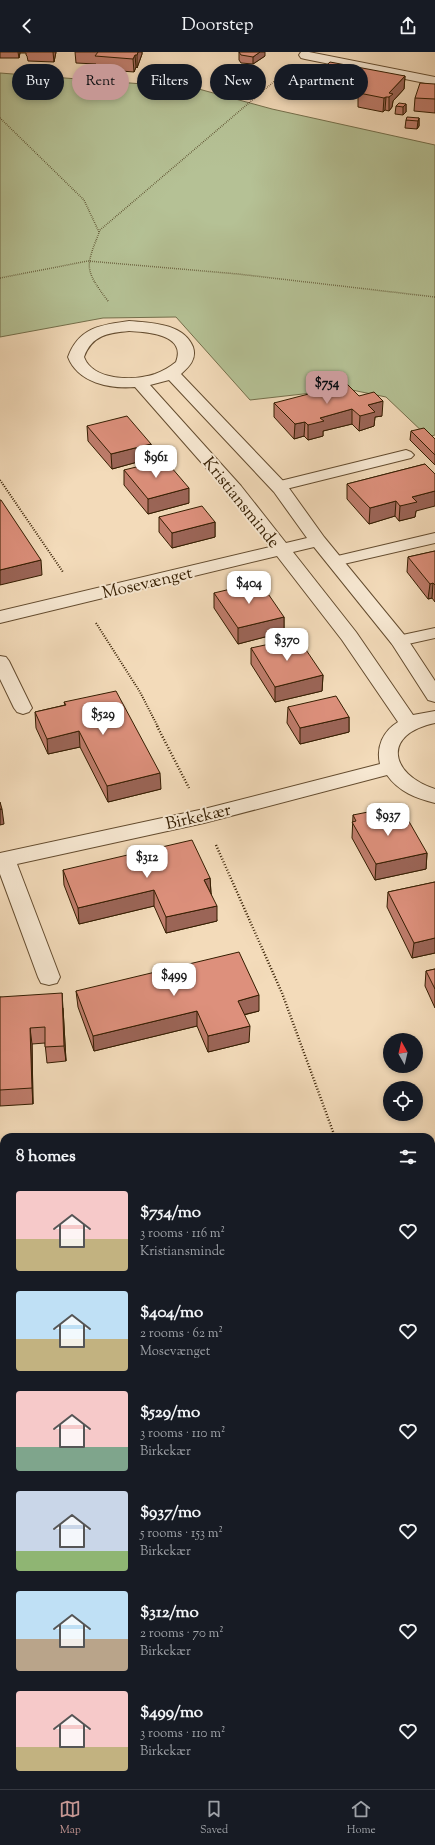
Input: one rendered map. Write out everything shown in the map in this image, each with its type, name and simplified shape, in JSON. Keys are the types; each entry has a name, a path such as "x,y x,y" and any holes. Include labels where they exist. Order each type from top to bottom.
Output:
{"street":[{"path":"306,54 435,81"},
{"path":"129,326 147,327 164,331 177,338 185,346 187,356 182,365 171,373 156,379 139,382 116,382 96,377 82,368 76,357 79,346 90,336 108,329 129,326"},
{"name":"Kristiansminde","path":"171,373 278,486 318,541 399,641 435,696"},
{"name":"Kristiansminde","path":"139,382 235,490 349,636 409,724"},
{"name":"Mosevænget","path":"0,617 318,541"},
{"path":"435,717 427,717 409,724 394,735 387,752 390,768 404,783 426,794 435,796"},
{"name":"Birkekær","path":"49,978 3,859 204,816 390,768"}],"lane":[{"path":"278,486 406,455"},
{"path":"335,562 435,538"},
{"path":"399,641 435,633"},
{"path":"0,661 23,708"}],"path":[{"path":"129,326 92,280 88,261 99,233 306,54"},
{"path":"0,118 84,200 99,233"},
{"path":"0,278 88,261 238,274 435,297"}],"green space":[{"path":"0,73 12,74 12,100 64,100 64,78 72,79 72,100 129,100 129,83 137,84 137,100 202,100 202,90 210,92 210,100 239,100 272,109 435,145 435,435 428,437 386,397 347,389 250,400 176,317 103,318 0,337"}],"building":[{"path":"98,52 138,52 133,59 95,56"},
{"path":"239,52 260,52 253,57 241,55"},
{"path":"330,62 341,64 328,64"},
{"path":"368,69 405,76 389,93 393,94 384,98 368,95"},
{"path":"420,83 435,84 435,99 415,98"},
{"path":"399,103 406,104 403,107 396,106"},
{"path":"407,117 419,118 418,121 406,120"},
{"path":"347,384 359,396 374,392 383,401 368,405 375,412 360,416 352,409 320,418 324,421 308,425 305,422 295,424 274,403"},
{"path":"127,416 151,444 111,454 87,426"},
{"path":"424,428 435,439 435,455 411,431"},
{"path":"165,460 189,488 148,499 124,470"},
{"path":"425,464 435,474 435,491 412,497 417,502 400,506 396,501 370,508 347,484"},
{"path":"1,500 41,560 0,570"},
{"path":"202,506 215,522 172,533 159,517"},
{"path":"435,551 435,585 433,583 430,584 408,557"},
{"path":"260,582 284,617 238,628 214,593"},
{"path":"298,638 323,675 275,687 251,648"},
{"path":"116,691 160,773 107,786 79,731 47,739 35,712 66,705 64,702"},
{"path":"336,696 349,717 300,728 288,707"},
{"path":"403,811 427,853 376,864 352,822 356,821 353,815 368,812 372,818"},
{"path":"192,840 210,878 204,880 217,906 166,917 154,890 78,908 63,870"},
{"path":"435,882 435,938 414,943 388,892"},
{"path":"239,952 259,995 238,1001 250,1026 208,1036 197,1011 93,1036 76,991"},
{"path":"435,969 435,989 426,971"},
{"path":"62,993 64,1046 45,1047 45,1027 30,1028 32,1088 0,1090 0,997"}]}
